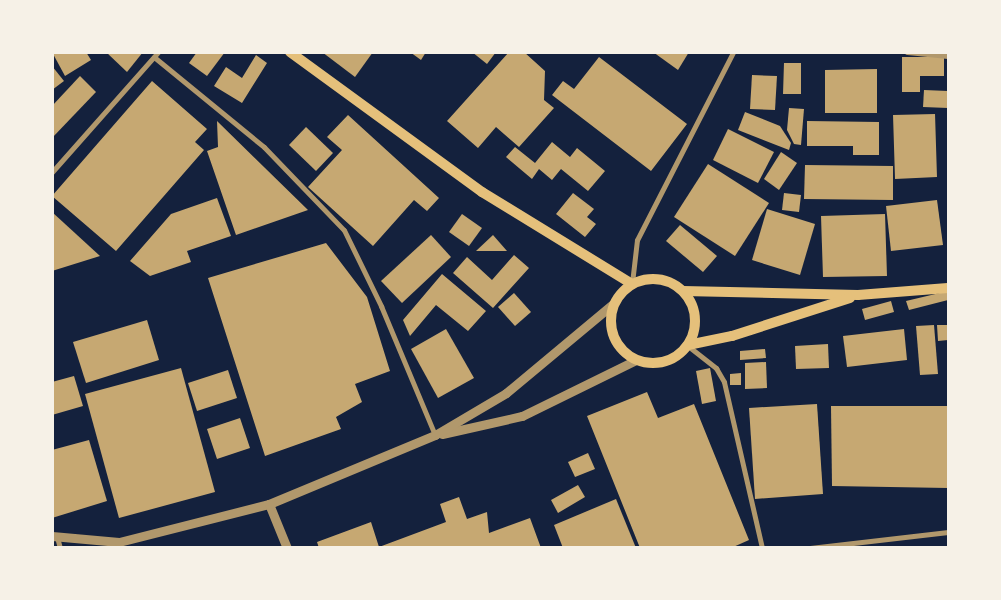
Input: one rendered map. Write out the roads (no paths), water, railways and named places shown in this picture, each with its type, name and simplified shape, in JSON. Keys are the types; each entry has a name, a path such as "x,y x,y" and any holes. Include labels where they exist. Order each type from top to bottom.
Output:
{"main road":[{"path":"290,52 482,192 632,284"},
{"path":"683,291 692,303 695,317 694,332 688,345 677,356 664,362 636,360 624,353 611,330 614,304 632,284 644,279 658,279 683,291 858,295 948,288"},
{"path":"688,345 732,336 858,295"}],"street":[{"path":"632,284 637,240 732,52"},
{"path":"907,52 948,56"},
{"path":"52,172 156,55 264,147 344,230 381,306 434,435"},
{"path":"60,548 55,536 119,542 269,504 434,435 506,393 614,304"},
{"path":"688,345 716,368 724,382 762,548"},
{"path":"434,435 522,416 636,360"},
{"path":"269,504 286,548"},
{"path":"810,548 948,532"}]}
